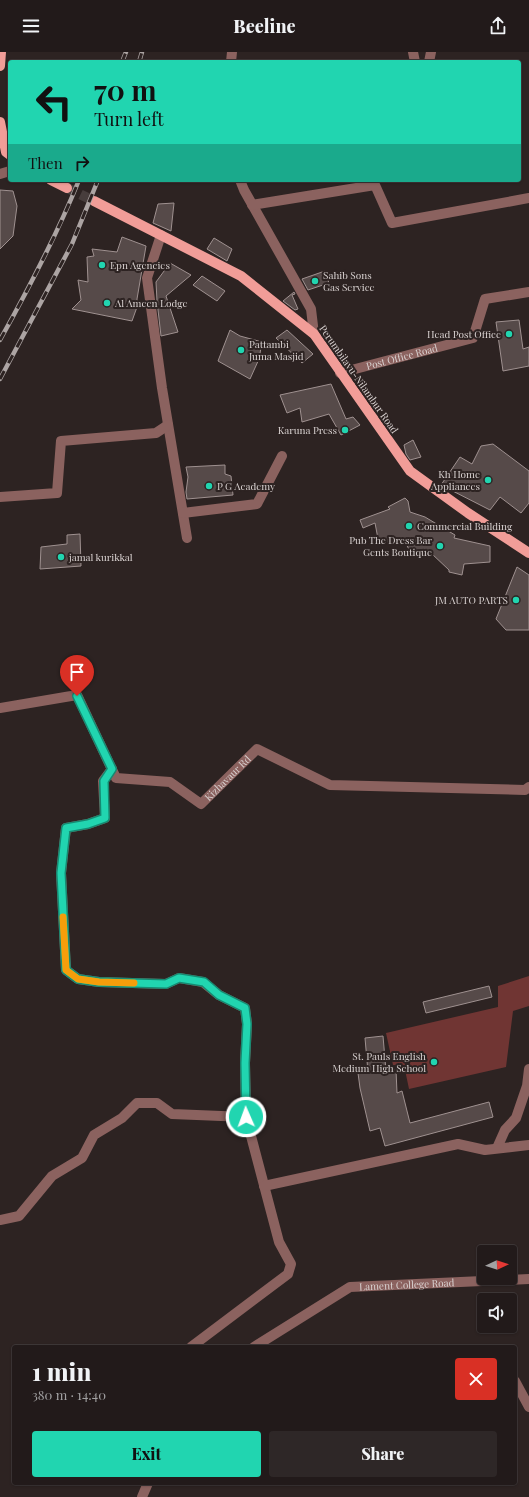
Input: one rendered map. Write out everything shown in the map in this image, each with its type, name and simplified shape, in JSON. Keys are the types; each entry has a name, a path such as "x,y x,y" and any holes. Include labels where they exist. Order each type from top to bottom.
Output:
{"main road":[{"path":"0,52 0,66"},
{"path":"0,122 6,152 8,154"},
{"path":"55,182 67,188"},
{"name":"Perumbilavu-Nilambur Road","path":"94,201 241,276 314,334 410,471 468,513 529,554"}],"street":[{"path":"241,182 252,205 310,309 314,334"},
{"path":"252,205 376,185 392,223 529,198"},
{"path":"161,235 147,278 168,425 187,538"},
{"name":"Post Office Road","path":"340,373 473,338 485,299 529,292"},
{"path":"0,497 57,493 61,441 156,433 168,425"},
{"path":"183,513 257,504 282,456"},
{"name":"Kizhavaur Rd","path":"0,708 77,696 116,778 170,782 200,804 257,749 330,785 525,790 529,787"},
{"path":"112,769 104,781 105,818 88,824 66,828 61,873 66,970 78,979 99,982 166,984 179,978 204,982 219,995 245,1008 247,1024 245,1063 246,1117 279,1242 291,1264 288,1274 194,1345"},
{"path":"497,1148 504,1130 516,1118 527,1086 529,1069"},
{"path":"0,1220 19,1216 52,1176 82,1158 94,1135 122,1118 137,1103 157,1103 172,1114 246,1117"},
{"path":"264,1186 458,1144 485,1150 529,1144"},
{"name":"Lament College Road","path":"257,1345 350,1287 529,1279"},
{"path":"517,1385 529,1407"},
{"path":"142,1497 147,1485"}],"shaded area":[{"path":"529,976 529,1006 513,1011 506,1067 409,1089 404,1065 393,1065 386,1033 498,1007 498,986"}],"building":[{"path":"0,190 13,191 17,206 13,236 0,249"},
{"path":"174,203 171,231 153,223 158,204"},
{"path":"122,237 146,246 137,307 132,321 72,309 81,300 78,280 88,282 87,257 94,256 92,249 117,252"},
{"path":"214,238 232,249 227,261 207,249"},
{"path":"170,263 191,275 166,296 178,332 161,336 156,282"},
{"name":"Sahib Sons Gas Service","path":"325,271 329,283 308,290 302,279"},
{"path":"202,276 225,291 217,301 193,285"},
{"path":"294,292 295,294 292,295 298,309 295,310 283,301"},
{"name":"Head Post Office","path":"519,320 523,349 529,347 529,366 503,371 496,322"},
{"name":"Pattambi Juma Masjid","path":"230,330 240,336 262,342 259,359 250,379 218,361"},
{"path":"287,330 313,354 302,363 276,338"},
{"path":"331,384 346,419 353,417 360,425 341,435 329,414 302,422 300,408 287,413 280,395"},
{"path":"413,440 421,457 410,460 406,454 404,445"},
{"name":"Kh Home Appliances","path":"493,444 529,471 529,503 521,513 500,497 490,510 441,485 460,457 472,464 481,446"},
{"name":"P G Academy","path":"225,465 225,474 231,476 233,495 187,499 186,492 188,477 186,467"},
{"path":"405,498 408,501 410,512 425,517 455,535 454,538 490,546 490,562 464,564 462,575 449,572 449,570 431,553 413,557 404,540 379,544 375,523 363,528 360,520 390,509 388,507"},
{"name":"jamal kurikkal","path":"80,534 81,566 40,569 41,547 67,544 67,535"},
{"name":"JM AUTO PARTS","path":"517,567 529,575 529,630 506,630 496,619"},
{"path":"489,986 492,997 426,1013 423,1002"},
{"path":"383,1036 386,1071 396,1070 397,1093 402,1091 410,1123 489,1102 493,1117 385,1146 380,1128 370,1131 358,1073 368,1072 365,1038"}],"tunnel":[{"path":"67,188 94,201"}],"railway":[{"path":"123,60 126,52"},
{"path":"140,60 142,52"},
{"path":"0,340 42,261 78,182"},
{"path":"0,379 72,244 97,182"}],"slow traffic":[{"path":"63,917 66,970 78,979 99,982 134,983"}],"place":[{"name":"Epn Agencies","path":"102,265"},
{"name":"Sahib Sons Gas Service","path":"315,281"},
{"name":"Al Ameen Lodge","path":"107,303"},
{"name":"Head Post Office","path":"509,334"},
{"name":"Pattambi Juma Masjid","path":"241,350"},
{"name":"Karuna Press","path":"345,430"},
{"name":"Kh Home Appliances","path":"488,480"},
{"name":"P G Academy","path":"209,486"},
{"name":"Commercial Building","path":"409,526"},
{"name":"Pub The Dress Bar Gents Boutique","path":"440,546"},
{"name":"jamal kurikkal","path":"61,557"},
{"name":"JM AUTO PARTS","path":"516,600"},
{"name":"St. Pauls English Medium High School","path":"434,1062"}],"route":[{"path":"77,696 112,769 104,781 103,804 105,818 88,824 66,828 61,873 66,970 78,979 99,982 166,984 179,978 204,982 219,995 245,1008 247,1024 245,1063 246,1117"}]}
